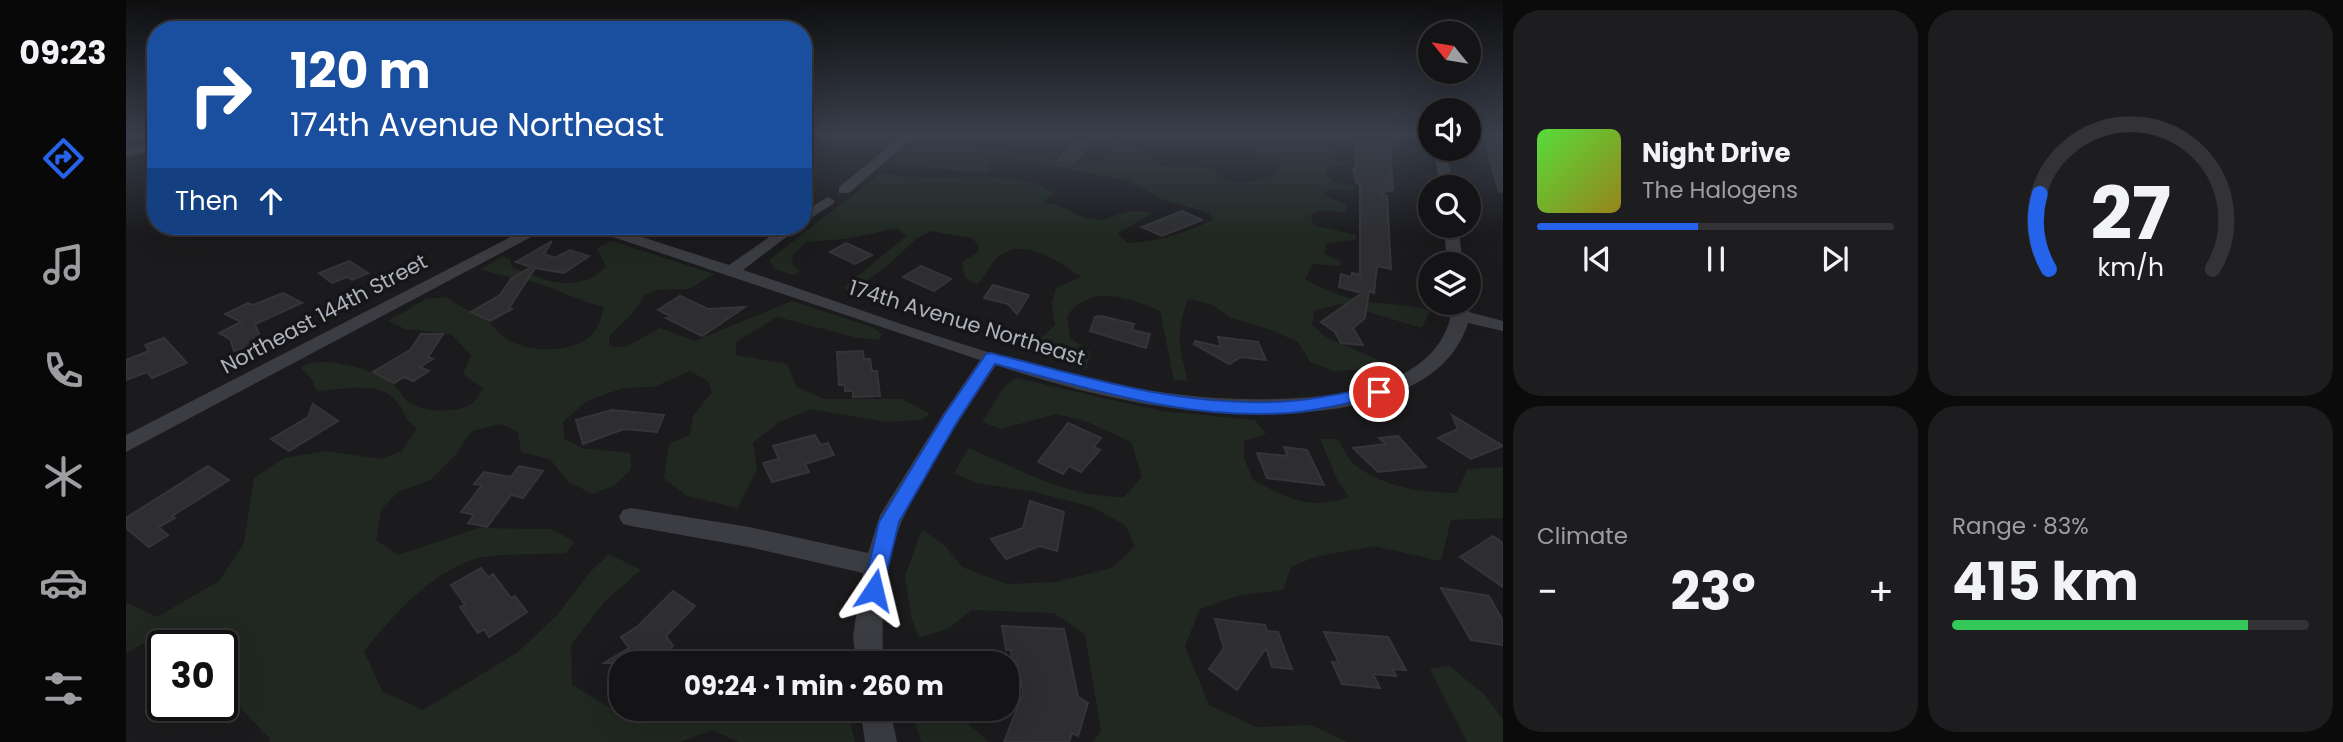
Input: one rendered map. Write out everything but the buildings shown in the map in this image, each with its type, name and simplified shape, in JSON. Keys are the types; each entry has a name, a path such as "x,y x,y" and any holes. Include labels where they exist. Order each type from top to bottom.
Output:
{"street":[{"path":"844,190 870,169"},
{"path":"812,213 828,201"},
{"name":"Northeast 144th Street","path":"126,444 522,235"},
{"name":"174th Avenue Northeast","path":"621,235 991,358 1100,388 1182,403 1253,408 1290,407 1379,392 1432,365 1457,332 1460,315"},
{"path":"731,271 781,235"},
{"path":"1476,315 1503,326"},
{"path":"869,651 867,636 877,566 889,522 950,419 991,358"},
{"path":"631,517 748,537 877,566"},
{"path":"877,721 881,742"}],"shaded area":[{"path":"936,169 990,169 991,171 983,173"},
{"path":"1065,169 1206,169 1225,179 1239,182 1263,179 1279,169 1327,169 1325,173 1334,182 1353,186 1355,190 1330,189 1323,195 1347,205 1344,213 1321,210 1311,215 1313,225 1357,235 1355,240 1327,243 1324,254 1342,262 1340,266 1313,264 1305,279 1348,297 1413,307 1418,308 1418,315 1428,315 1422,328 1341,304 1315,310 1312,325 1326,337 1379,360 1369,369 1333,371 1310,362 1298,342 1268,329 1231,318 1211,304 1188,299 1181,322 1180,340 1188,381 1174,380 1160,311 1123,298 1098,296 1087,299 1067,316 1070,338 1091,352 1086,369 1033,354 1041,338 1055,325 1052,303 1056,288 1081,277 1063,264 1040,253 1017,249 1007,252 994,261 977,284 965,278 962,262 977,253 979,245 971,238 931,231 915,240 886,267 850,292 843,288 906,236 898,228 846,239 806,242 792,256 793,266 800,271 793,275 775,269 769,260 801,235 812,235 812,227 881,173 924,178 994,178 1028,182 1053,193 1044,203 1092,219 1134,211 1151,214 1118,233 1127,243 1171,236 1213,220 1209,213 1163,200 1130,181"},
{"path":"612,241 714,274 689,289 656,290 645,295 632,314 609,336 609,346 626,347 660,328 695,341 792,301 874,328 882,334 879,340 858,338 777,317 736,342 736,355 787,364 797,387 825,399 902,399 930,414 921,420 885,422 811,409 779,422 753,443 757,470 738,508 687,496 664,478 669,444 690,435 693,416 712,392 708,381 690,371 654,387 623,388 587,401 563,422 564,439 582,448 630,453 631,469 615,485 593,494 568,482 550,459 521,452 518,432 501,424 472,431 456,454 430,480 398,492 381,510 376,540 398,555 478,528 552,529 575,542 566,553 483,557 441,575 400,610 364,651 382,691 423,710 518,652 557,615 590,572 609,554 641,570 605,601 571,645 572,685 609,707 609,721 850,721 855,742 738,742 712,730 680,742 269,742 270,739 238,705 238,630 147,630 147,642 126,653 126,602 157,617 219,581 244,543 254,478 284,458 326,451 380,459 402,451 417,428 397,402 381,390 360,388 317,391 311,378 300,367 321,362 347,365 384,378 398,389 408,402 417,407 440,410 463,408 476,400 484,389 463,374 471,355 451,334 405,329 388,321 426,299 447,297 489,322 500,334 517,344 544,349 579,344 594,332 603,307 540,284 481,269 503,256 510,259 512,267 536,277 572,283 595,276 606,267 597,248"},
{"path":"1016,378 1161,411 1255,420 1266,434 1244,441 1244,458 1253,480 1288,497 1311,503 1349,497 1337,479 1320,439 1338,439 1351,461 1364,471 1389,483 1416,490 1457,493 1467,469 1503,467 1503,518 1451,520 1441,561 1374,546 1315,557 1291,567 1283,590 1241,595 1200,609 1185,646 1209,705 1256,727 1311,725 1347,742 1092,742 1101,731 1085,634 1054,613 971,610 948,629 919,638 912,620 905,576 922,529 945,546 962,567 1007,584 1055,582 1112,568 1135,546 1125,525 1092,507 1035,492 976,483 954,473 969,448 1045,481 1103,496 1124,497 1142,477 1131,442 1085,421 1056,414 1001,429 982,422 1006,385"},
{"path":"1449,666 1483,693 1503,719 1503,742 1467,742 1430,669"},
{"path":"965,721 989,742 921,742 915,722"}],"route":[{"path":"874,590 877,566 889,522 950,419 991,358 1143,398 1194,405 1290,407 1379,392"}]}
